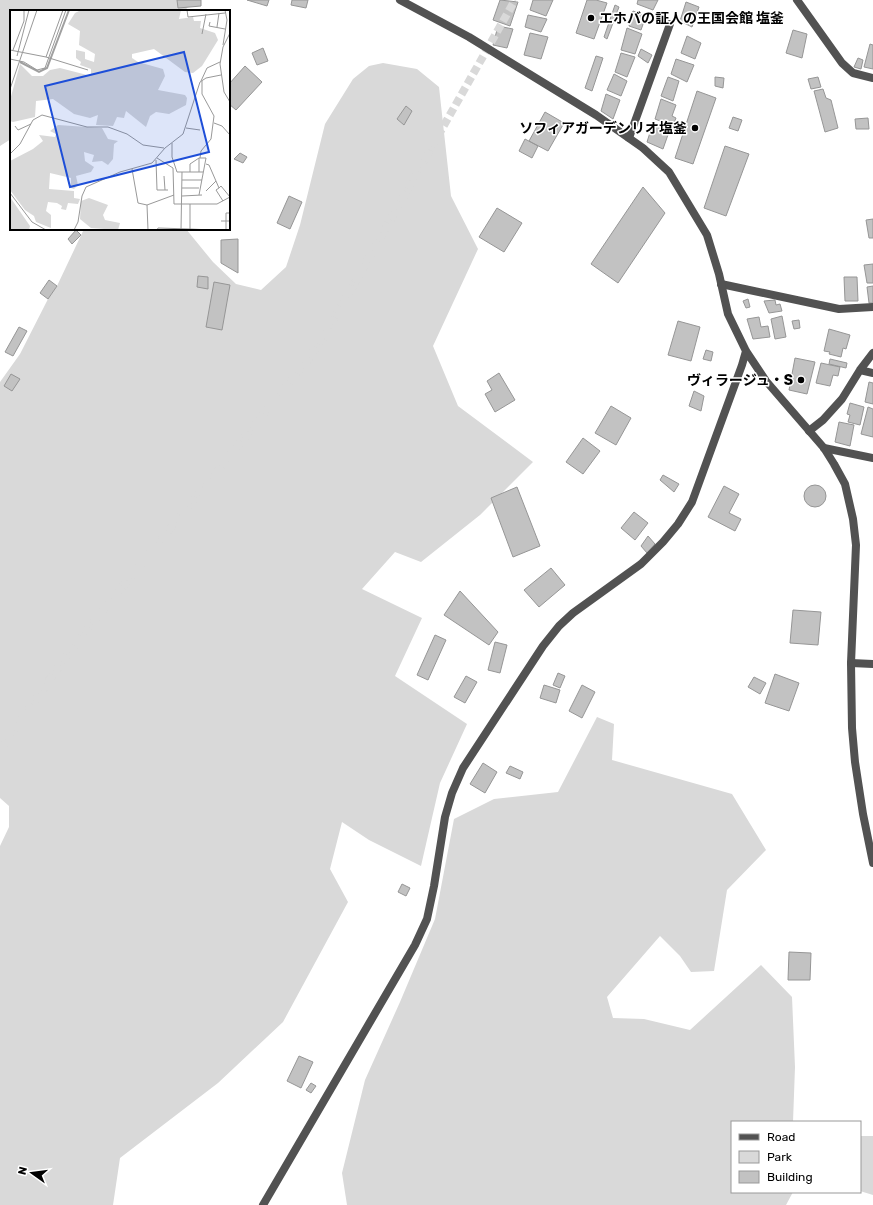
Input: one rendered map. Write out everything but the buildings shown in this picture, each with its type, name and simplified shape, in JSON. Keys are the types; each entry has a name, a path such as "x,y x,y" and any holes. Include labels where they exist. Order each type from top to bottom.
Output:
{"street":[{"path":"400,0 469,37 596,115 643,148 669,172 707,235 728,314 746,351 766,381 824,448 845,484 854,519 856,546 851,663 852,728 855,762 863,814 873,863"},
{"path":"797,0 842,63 853,73 873,78"},
{"path":"629,138 670,24"},
{"path":"721,284 838,309 873,307"},
{"path":"263,1205 418,938 427,919 446,817 452,793 463,768 543,646 559,626 573,613 641,564 663,542 678,524 692,502 746,351"},
{"path":"809,431 823,420 842,399 860,370 873,353"},
{"path":"860,370 873,373"},
{"path":"824,448 873,458"},
{"path":"851,663 873,664"}],"green space":[{"path":"0,0 190,0 186,10 10,10 10,140 0,146"},
{"path":"383,63 417,69 439,87 451,196 478,249 433,346 458,406 533,462 480,515 421,562 395,552 362,589 422,618 395,676 467,724 440,783 421,866 369,840 342,822 330,869 348,902 283,1022 218,1083 120,1158 113,1205 0,1205 0,846 9,827 9,806 0,798 0,382 20,354 48,299 57,286 84,230 187,230 213,262 236,284 261,290 286,267 300,225 325,124 353,79 369,66"},
{"path":"597,717 614,724 612,760 732,794 766,850 727,890 714,971 691,972 680,956 660,936 607,997 613,1018 644,1019 690,1030 761,965 792,997 795,1067 793,1121 731,1121 731,1193 792,1193 786,1205 347,1205 342,1173 365,1080 435,919 454,819 494,799 558,792"},
{"path":"861,1136 873,1136 873,1195 861,1191"}],"tunnel":[{"path":"0,750 69,652 308,360 328,330 515,0"}],"place":[{"name":"エホバの証人の王国会館 塩釜","path":"591,18"},
{"name":"ソフィアガーデンリオ塩釜","path":"695,128"},
{"name":"ヴィラージュ・S","path":"801,380"}]}
